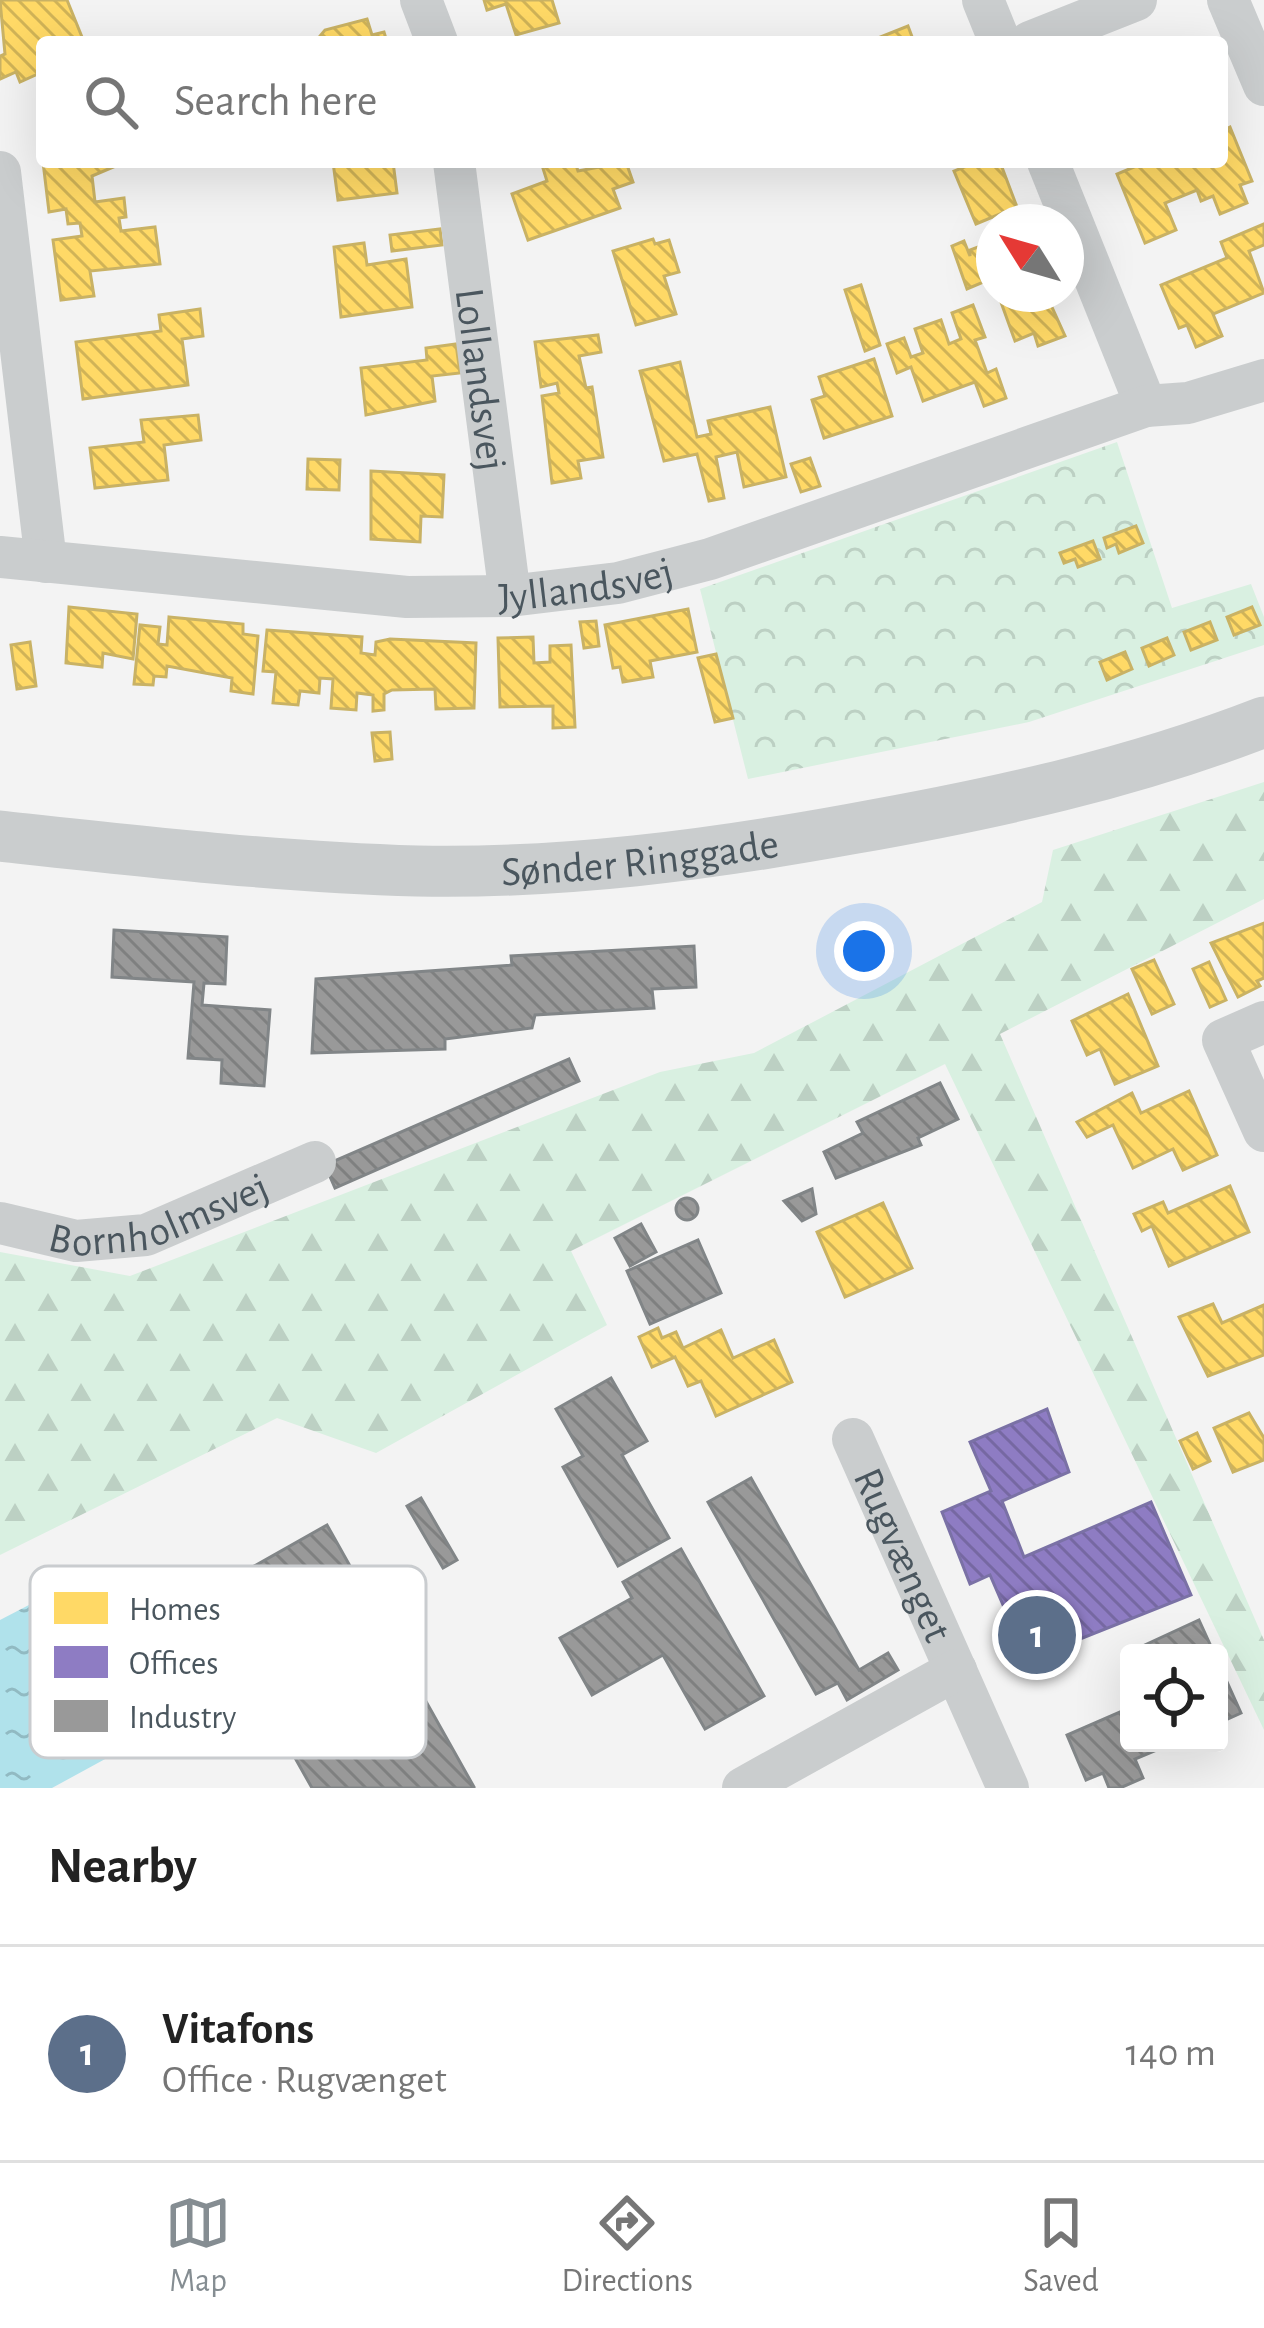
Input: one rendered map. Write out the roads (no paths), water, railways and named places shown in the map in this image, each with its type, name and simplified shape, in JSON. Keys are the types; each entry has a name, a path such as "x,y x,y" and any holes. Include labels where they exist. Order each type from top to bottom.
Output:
{"street":[{"path":"421,0 434,36"},
{"path":"983,0 998,36"},
{"path":"1045,36 1136,0"},
{"path":"1228,0 1264,85"},
{"name":"Lollandsvej","path":"455,168 510,596"},
{"path":"1050,168 1146,406"},
{"path":"0,172 46,562"},
{"name":"Jyllandsvej","path":"0,557 407,597 510,596 618,583 710,559 1146,406 1188,403 1264,380"},
{"name":"Sønder Ringgade","path":"0,836 418,871 569,868 736,850 1012,800 1185,752 1264,722"},
{"path":"1264,1022 1223,1040 1264,1131"},
{"name":"Bornholmsvej","path":"0,1223 76,1241 146,1235 315,1162"},
{"name":"Rugvænget","path":"853,1439 1008,1788"},
{"name":"Rugvænget","path":"743,1788 956,1670"}],"water":[{"path":"30,1604 30,1758 107,1758 52,1788 0,1788 0,1620"}],"place":[{"name":"Vitafons","path":"1037,1635"}]}
